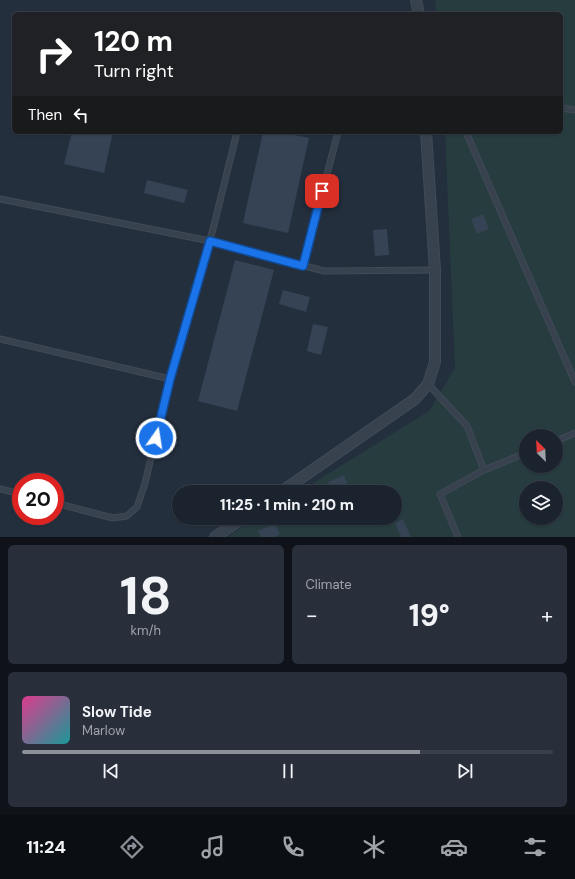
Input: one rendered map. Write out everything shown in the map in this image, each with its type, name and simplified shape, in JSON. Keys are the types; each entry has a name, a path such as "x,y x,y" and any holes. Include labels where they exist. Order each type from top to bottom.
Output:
{"street":[{"path":"416,0 419,12"},
{"path":"291,485 415,399 428,384 435,362 435,270 426,134"},
{"path":"215,537 233,525"}],"lane":[{"path":"563,108 575,110"},
{"path":"64,505 113,518 127,516 137,507 146,483 170,379 210,241 237,134"},
{"path":"303,266 337,134"},
{"path":"467,134 575,382"},
{"path":"0,199 210,241 324,271 435,270"},
{"path":"0,339 170,379"},
{"path":"428,384 467,426 484,470"},
{"path":"563,438 575,433"},
{"path":"458,537 440,494 484,470 519,456"},
{"path":"0,489 12,492"}],"green space":[{"path":"435,0 575,0 575,537 227,537 246,525 402,525 402,485 310,485 429,411 455,368 445,134 563,134 563,12 437,12"}],"building":[{"path":"72,134 113,134 104,173 64,164"},
{"path":"263,134 290,134 309,138 288,233 243,223"},
{"path":"147,180 188,190 184,203 144,193"},
{"path":"483,214 489,229 477,234 471,219"},
{"path":"387,229 389,255 375,256 373,230"},
{"path":"235,260 274,270 237,411 198,401"},
{"path":"283,290 310,297 306,312 279,304"},
{"path":"313,324 328,327 321,355 307,351"},
{"path":"344,475 348,485 329,485 328,482"},
{"path":"402,520 411,537 401,537 396,525 402,525"},
{"path":"271,525 276,525 280,534 274,537 261,537 258,531"}],"route":[{"path":"156,438 170,379 210,241 303,266 322,191"}]}
